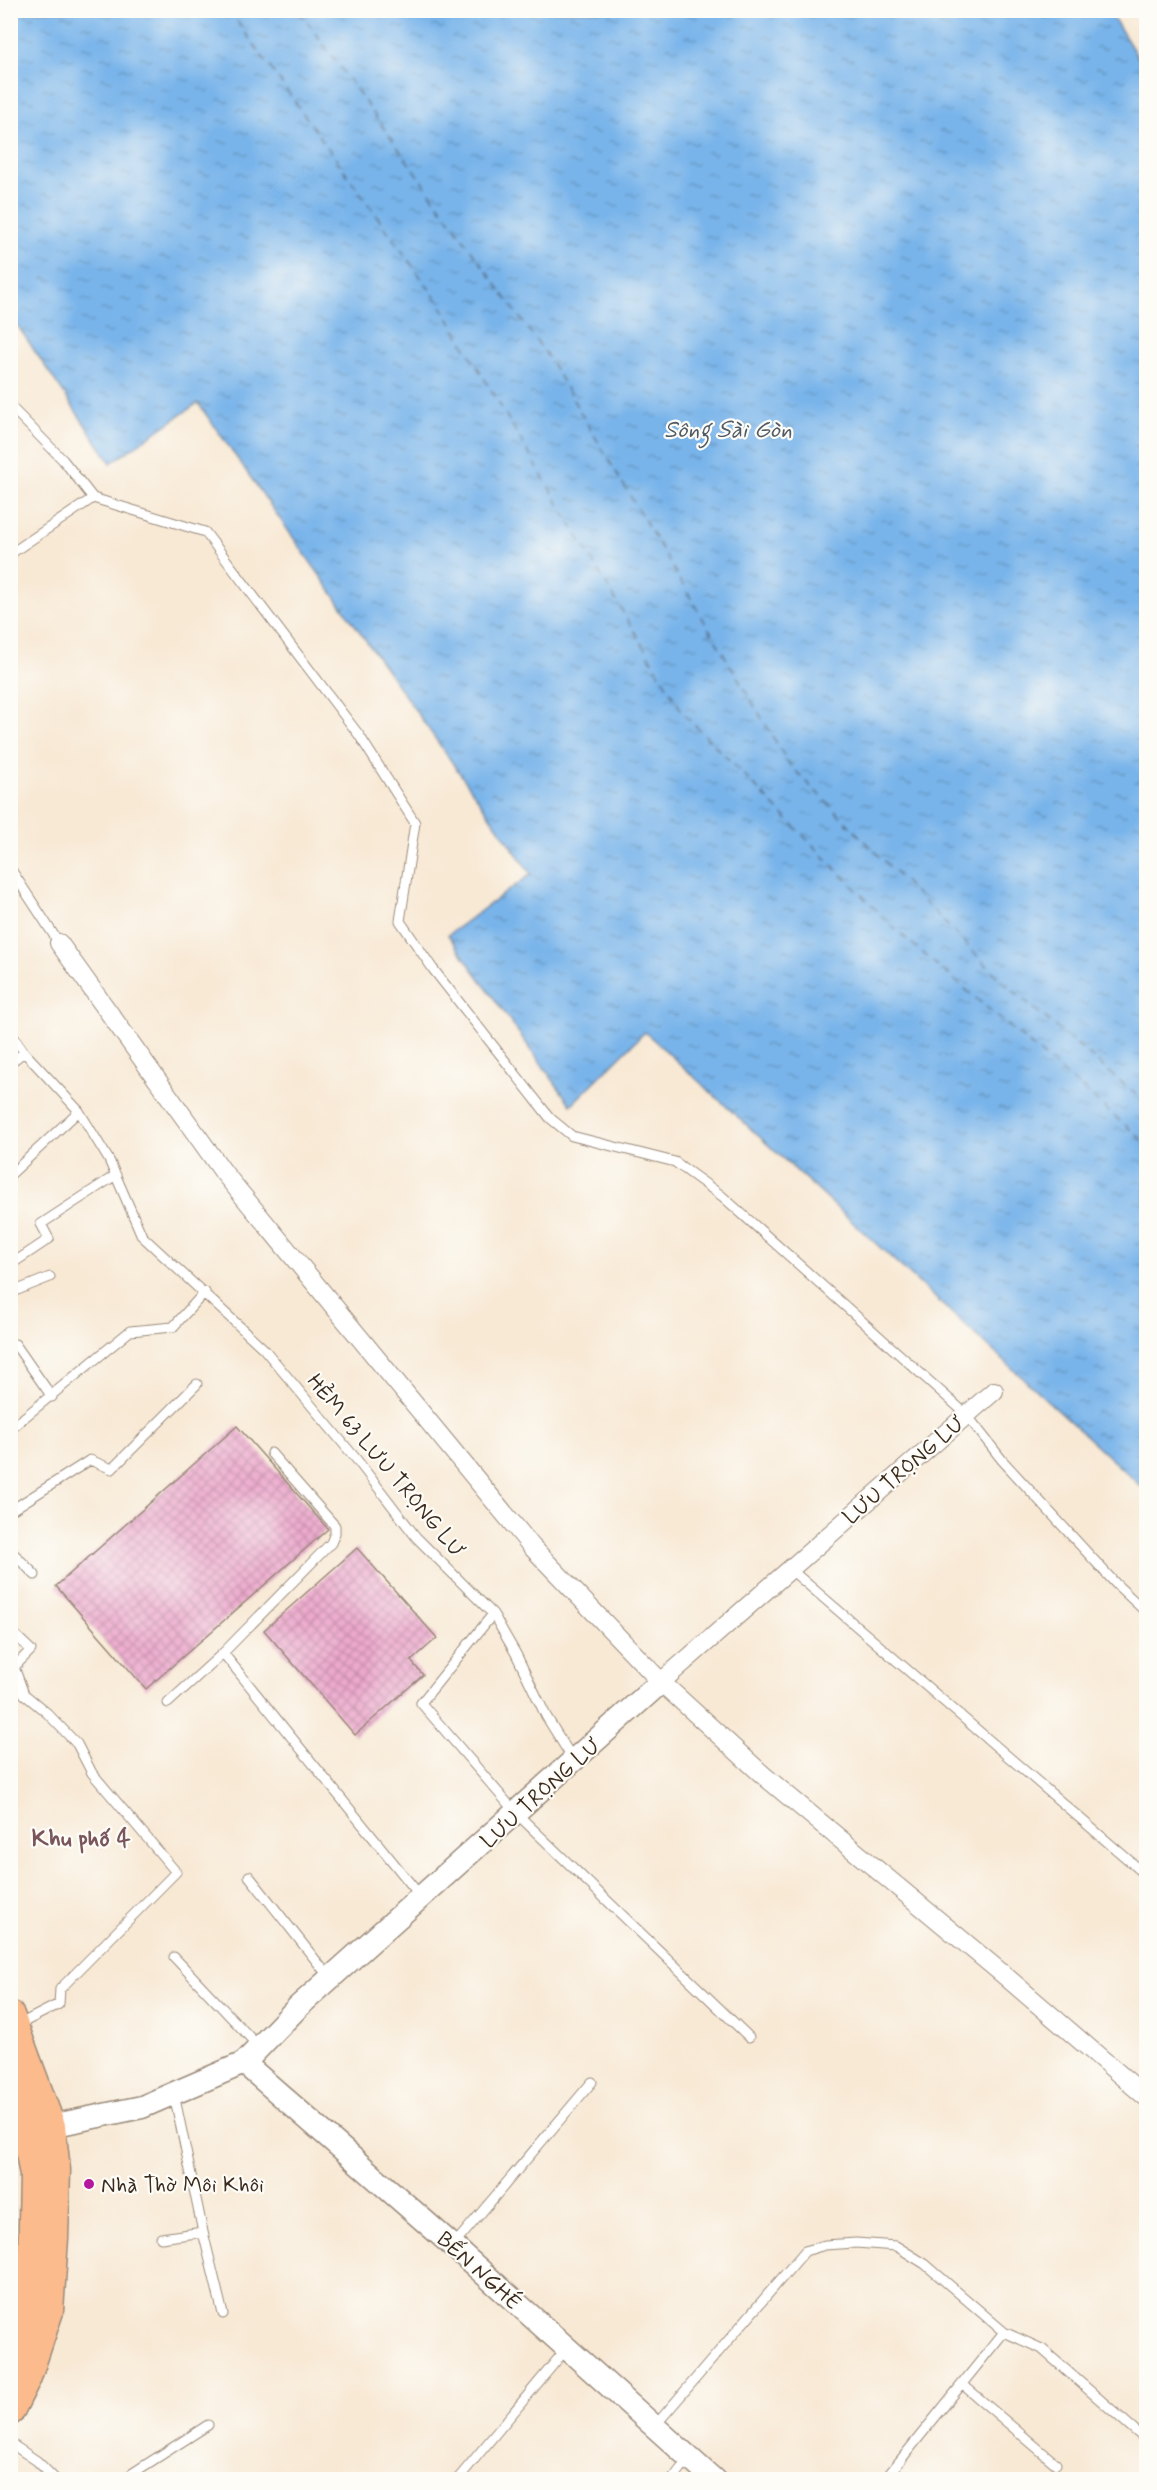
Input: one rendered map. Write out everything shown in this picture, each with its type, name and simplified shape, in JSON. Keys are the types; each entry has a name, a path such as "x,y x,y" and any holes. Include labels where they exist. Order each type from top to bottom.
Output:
{"main road":[{"path":"10,2363 24,2322 32,2267 34,2175 38,2128 15,2037"},
{"path":"10,2080 38,2128 56,2170 49,2311 27,2377 10,2411"}],"street":[{"path":"59,943 224,1173 531,1547 661,1682 763,1775 995,1967 1146,2097"},
{"name":"LƯU TRỌNG LƯ","path":"38,2128 142,2107 251,2055 331,1978 661,1682 994,1390"},
{"name":"BẾN NGHÉ","path":"251,2055 453,2246 714,2480"}],"lane":[{"path":"1143,10 1146,16"},
{"path":"10,405 63,460 93,498 205,532 359,735 416,823 400,921 447,988 550,1118 572,1136 675,1162 722,1196 966,1414 1017,1476 1116,1584 1146,1612"},
{"path":"10,554 93,498"},
{"path":"10,868 59,943"},
{"path":"10,1032 24,1052 79,1111 116,1175 41,1224 49,1239 10,1265"},
{"path":"10,1063 24,1052"},
{"path":"10,1175 79,1111"},
{"name":"HẺM 63 LƯU TRỌNG LƯ","path":"116,1175 142,1236 264,1349 357,1460 416,1537 493,1614 516,1654 546,1716 574,1761"},
{"path":"10,1293 50,1278"},
{"path":"10,1429 130,1331 173,1327 205,1292"},
{"path":"10,1346 15,1344 52,1397"},
{"path":"10,1512 90,1460 112,1469 197,1384"},
{"path":"168,1703 223,1653 331,1543 335,1526 271,1453"},
{"path":"10,1550 35,1575"},
{"path":"790,1569 1146,1875"},
{"path":"493,1614 421,1703 516,1813 749,2037"},
{"path":"10,1630 31,1650 14,1667 24,1694 77,1744 92,1773 176,1872 60,1989 59,2004 15,2037"},
{"path":"223,1653 422,1898"},
{"path":"249,1876 331,1978"},
{"path":"174,1957 251,2055"},
{"path":"453,2246 592,2082"},
{"path":"174,2092 203,2232 223,2314"},
{"path":"161,2238 203,2232"},
{"path":"654,2427 805,2251 825,2245 856,2243 896,2246 925,2264 1004,2331 1042,2349 1146,2440"},
{"path":"887,2480 886,2478 1004,2331"},
{"path":"457,2480 567,2348"},
{"path":"962,2384 1056,2464"},
{"path":"122,2480 207,2425"},
{"path":"10,2443 37,2461 56,2480"},
{"path":"672,2480 689,2458"}],"water":[{"name":"Sông Sài Gòn","path":"10,11 1109,11 1146,70 1146,1491 645,1032 571,1105 448,935 531,874 198,403 111,463 11,316"}],"building":[{"path":"237,1426 328,1529 146,1689 56,1586"},
{"path":"357,1548 437,1638 411,1661 423,1675 355,1735 264,1630"}],"ferry route":[{"path":"229,10 440,304 683,713 897,931 1146,1143"},
{"path":"299,10 546,354 789,764 1003,982 1146,1103"}],"place":[{"name":"Nhà Thờ Môi Khôi","path":"89,2184"}],"district":[{"name":"Khu phố 4","path":"81,1838"}]}
